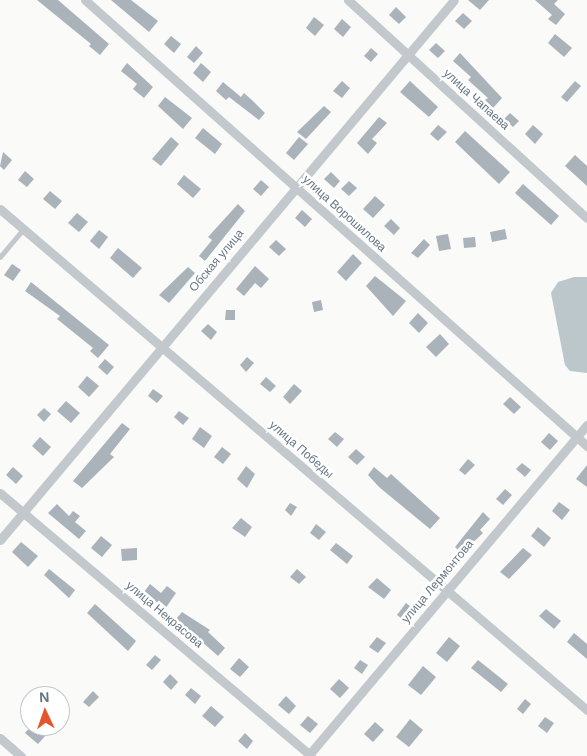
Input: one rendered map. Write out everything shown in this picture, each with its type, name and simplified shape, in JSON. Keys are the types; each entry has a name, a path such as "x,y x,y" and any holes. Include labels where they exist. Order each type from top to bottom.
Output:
{"street":[{"name":"улица Ворошилова","path":"85,0 587,446"},
{"name":"улица Чапаева","path":"348,0 587,218"},
{"name":"Обская улица","path":"0,540 454,0"},
{"name":"улица Победы","path":"0,209 587,710"},
{"name":"улица Лермонтова","path":"310,755 587,425"},
{"name":"улица Некрасова","path":"0,493 310,755"},
{"path":"0,738 21,756"}],"lane":[{"path":"0,257 24,229"}],"shaded area":[{"path":"574,277 587,277 587,373 570,371 565,365 551,293 558,282"}],"building":[{"path":"37,0 58,0 109,44 100,55 89,46 91,44"},
{"path":"111,0 131,0 158,21 149,32"},
{"path":"468,0 489,0 480,10"},
{"path":"535,0 558,0 554,4 565,14 556,25 548,19 552,15"},
{"path":"396,7 406,17 399,24 389,15"},
{"path":"463,13 472,21 464,29 455,21"},
{"path":"314,17 324,25 315,36 306,28"},
{"path":"342,19 351,27 343,37 334,29"},
{"path":"555,34 572,48 564,57 548,43"},
{"path":"171,36 181,44 174,53 164,44"},
{"path":"436,43 445,51 438,58 429,50"},
{"path":"196,46 203,53 194,63 187,57"},
{"path":"371,48 378,54 371,62 364,56"},
{"path":"460,53 502,98 493,108 485,100 488,98 468,80 471,77 453,61"},
{"path":"127,63 153,87 144,98 133,89 137,84 121,71"},
{"path":"201,63 211,72 203,82 193,73"},
{"path":"342,81 350,88 342,98 333,91"},
{"path":"410,81 438,107 429,117 400,92"},
{"path":"575,81 581,86 567,102 561,97"},
{"path":"223,82 241,97 244,93 265,113 259,120 229,97 226,100 216,91"},
{"path":"165,97 192,118 183,129 158,106"},
{"path":"324,106 331,112 306,139 297,132"},
{"path":"510,113 519,121 513,127 504,119"},
{"path":"379,117 387,123 372,139 377,143 368,154 357,143"},
{"path":"438,125 447,132 438,141 430,134"},
{"path":"533,125 543,134 535,144 525,134"},
{"path":"203,128 222,144 215,154 195,138"},
{"path":"465,131 510,172 499,184 455,142"},
{"path":"171,137 179,144 161,166 152,159"},
{"path":"299,137 308,144 294,160 286,153"},
{"path":"3,152 12,160 4,170 0,166"},
{"path":"575,155 587,166 587,186 565,166"},
{"path":"25,171 34,179 27,187 18,180"},
{"path":"331,172 340,181 334,188 324,179"},
{"path":"184,175 201,189 193,198 177,184"},
{"path":"261,180 269,187 261,196 253,189"},
{"path":"349,181 357,188 349,196 341,189"},
{"path":"523,184 559,216 551,225 515,193"},
{"path":"50,191 62,201 55,209 43,199"},
{"path":"375,196 385,205 373,218 363,209"},
{"path":"238,204 245,211 205,261 199,256 212,240 208,237"},
{"path":"302,210 312,219 305,227 295,218"},
{"path":"77,213 88,222 79,232 68,223"},
{"path":"391,219 400,228 394,235 384,226"},
{"path":"505,229 507,239 492,242 490,232"},
{"path":"99,230 108,237 99,249 90,241"},
{"path":"448,234 451,249 439,251 436,236"},
{"path":"475,237 476,247 464,248 463,238"},
{"path":"424,239 430,245 418,258 411,253"},
{"path":"276,240 286,249 279,256 269,247"},
{"path":"118,248 142,268 133,278 110,258"},
{"path":"353,254 362,263 346,281 337,272"},
{"path":"12,264 21,270 13,281 4,275"},
{"path":"255,266 269,279 261,288 255,283 244,296 236,289"},
{"path":"188,267 195,273 169,303 159,295"},
{"path":"375,276 406,301 393,316 366,286"},
{"path":"31,282 109,345 98,358 90,351 93,348 57,319 60,316 25,291"},
{"path":"321,300 323,310 314,312 312,302"},
{"path":"226,310 235,310 235,320 225,320"},
{"path":"418,313 428,323 419,333 409,323"},
{"path":"208,324 217,332 211,340 201,331"},
{"path":"440,334 449,344 436,357 426,347"},
{"path":"247,357 254,363 246,372 240,365"},
{"path":"105,359 114,367 107,375 98,367"},
{"path":"87,376 99,386 89,397 78,387"},
{"path":"266,377 276,386 270,392 260,384"},
{"path":"294,384 302,391 290,404 283,397"},
{"path":"153,389 163,396 157,403 148,396"},
{"path":"510,397 521,407 514,414 503,404"},
{"path":"66,401 80,413 71,423 57,411"},
{"path":"44,408 51,414 44,422 37,415"},
{"path":"179,411 189,418 183,425 174,417"},
{"path":"122,423 130,429 110,454 114,457 82,488 73,481"},
{"path":"200,427 212,436 204,448 192,439"},
{"path":"335,432 344,439 337,447 328,439"},
{"path":"549,433 558,441 550,450 541,442"},
{"path":"40,437 51,447 43,456 32,446"},
{"path":"222,447 231,454 223,464 214,457"},
{"path":"356,449 365,457 357,465 348,457"},
{"path":"468,459 475,465 465,475 459,470"},
{"path":"522,463 531,470 525,477 516,469"},
{"path":"587,465 587,487 576,479"},
{"path":"246,466 255,474 247,488 237,479"},
{"path":"13,467 23,476 16,484 6,475"},
{"path":"374,467 387,478 391,474 440,518 430,529 379,487 368,475"},
{"path":"505,489 512,495 503,505 496,499"},
{"path":"559,502 570,510 562,520 552,511"},
{"path":"290,503 297,507 291,516 285,510"},
{"path":"57,504 69,516 73,511 80,516 75,522 86,531 79,539 48,513"},
{"path":"483,512 490,519 480,530 483,533 462,553 455,547"},
{"path":"241,518 252,527 245,537 232,528"},
{"path":"316,524 326,532 319,540 310,533"},
{"path":"538,527 551,538 544,547 531,536"},
{"path":"101,536 112,545 102,557 91,548"},
{"path":"21,542 38,556 28,567 12,552"},
{"path":"336,543 353,556 347,564 330,550"},
{"path":"137,548 137,560 122,561 121,549"},
{"path":"523,548 532,555 509,579 500,572"},
{"path":"49,569 75,590 69,598 44,575"},
{"path":"297,569 306,577 299,584 290,577"},
{"path":"377,578 391,590 384,599 368,587"},
{"path":"150,584 161,593 167,586 176,593 165,609 144,592"},
{"path":"406,603 415,610 406,622 397,615"},
{"path":"95,604 136,641 128,651 87,613"},
{"path":"546,609 561,621 554,629 539,616"},
{"path":"182,612 210,630 208,632 225,648 218,656 176,619"},
{"path":"574,633 587,644 587,659 567,642"},
{"path":"377,637 386,643 378,653 369,647"},
{"path":"449,637 460,646 447,662 436,653"},
{"path":"155,655 161,660 152,670 146,665"},
{"path":"239,658 249,667 240,677 230,669"},
{"path":"360,660 368,665 362,674 354,668"},
{"path":"478,660 508,684 501,692 471,668"},
{"path":"423,666 436,677 421,695 408,685"},
{"path":"170,674 178,682 171,690 163,682"},
{"path":"339,679 349,688 340,698 330,689"},
{"path":"191,688 201,696 195,704 185,695"},
{"path":"93,691 99,697 89,707 83,702"},
{"path":"286,696 296,706 289,714 278,705"},
{"path":"525,699 531,704 523,714 517,709"},
{"path":"211,706 224,717 215,727 202,716"},
{"path":"308,716 318,724 310,733 300,725"},
{"path":"545,717 554,723 547,733 538,726"},
{"path":"410,719 423,730 409,747 396,737"},
{"path":"375,722 384,730 373,742 364,734"},
{"path":"245,733 253,741 247,749 238,741"},
{"path":"29,736 45,736 38,744"}]}
